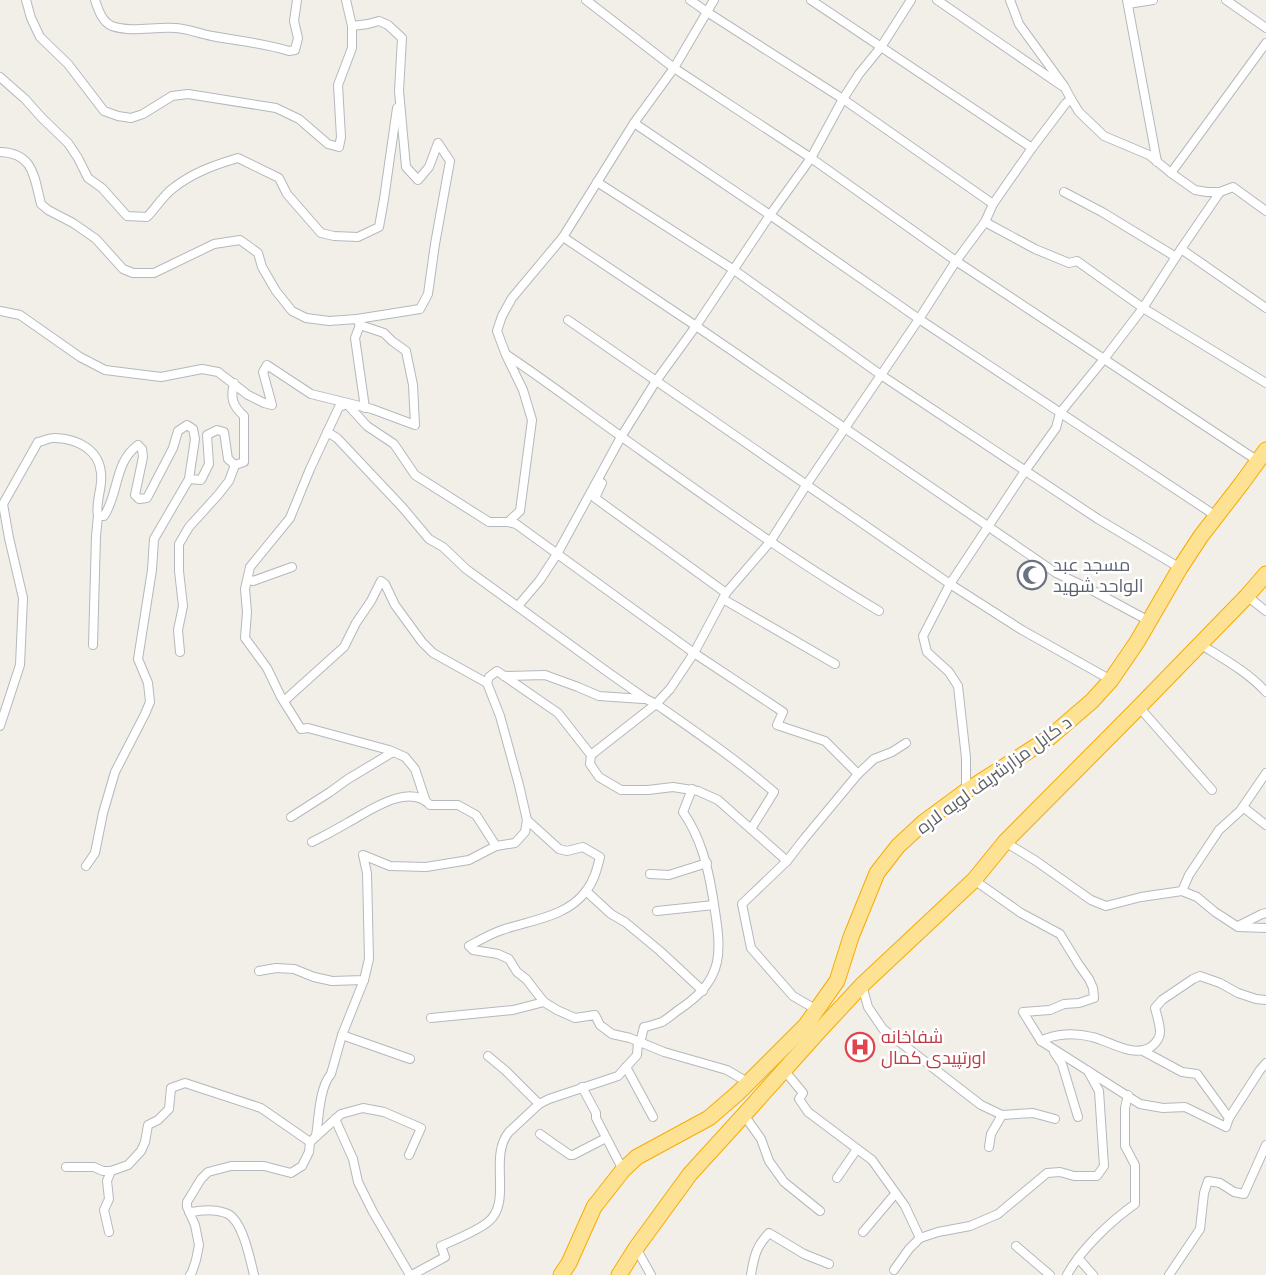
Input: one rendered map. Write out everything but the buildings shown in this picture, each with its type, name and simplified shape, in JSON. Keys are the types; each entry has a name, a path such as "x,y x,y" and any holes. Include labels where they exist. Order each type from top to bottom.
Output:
{"highway":[{"name":"د کابل مزارشریف لویه لاره","path":"561,1275 569,1263 594,1207 623,1170 637,1157 708,1118 749,1083 818,1010 837,981 851,937 877,873 898,846 924,822 966,791 1049,738 1092,701 1111,680 1137,642 1180,568 1262,456"},
{"path":"619,1275 690,1173 784,1070 857,991 974,880 1005,842 1139,707 1266,574"}],"street":[{"path":"26,0 40,37 68,64 104,111 130,118 143,114 172,96 188,93 276,108 299,120 328,144 339,147 341,137 338,85 352,48 352,26 346,0"},
{"path":"95,0 100,15 110,25 135,29 177,28 289,51 295,50 298,38 294,21 297,0"},
{"path":"586,0 675,68 811,158 956,261 1104,359 1262,456"},
{"path":"690,0 843,99 993,204"},
{"path":"508,522 520,511 532,420 523,390 497,331 502,316 512,298 563,237 634,123 675,68 714,0"},
{"path":"811,0 1032,148"},
{"path":"518,606 540,580 557,554 621,437 656,381 811,158 843,99 859,74 881,48 911,0"},
{"path":"937,0 1060,86 1064,86"},
{"path":"1010,0 1019,24 1064,86 1079,112 1104,136 1149,155 1195,190 1220,192 1233,187 1266,211"},
{"path":"1153,0 1128,2 1156,162"},
{"path":"1226,0 1266,28"},
{"path":"0,77 68,143 88,178 102,188 127,216 147,217 170,190 186,179 199,171 238,158 279,178 286,194 321,233 358,237 379,227 399,91 402,38 388,25 379,21 352,26"},
{"path":"1171,173 1266,43"},
{"path":"1258,54 1266,60"},
{"path":"0,152 12,152 26,160 34,173 41,204 96,239 123,269 134,273 154,273 214,244 240,240 258,254 262,267 276,291 292,311 306,318 359,322 420,309 428,294 450,161 438,143 429,167 418,180 406,167 399,91"},
{"path":"591,755 656,704 670,689 694,653 724,596 770,542 920,319 956,261 985,222 993,204 1032,148 1071,99"},
{"path":"634,123 920,319 1216,516"},
{"path":"597,182 734,270 881,375 1025,471 1098,519 1180,568"},
{"path":"1064,192 1176,257"},
{"path":"966,791 966,758 958,686 949,672 927,652 923,636 950,584 1056,428 1060,413 1143,308 1220,192"},
{"path":"985,222 1035,249 1069,263 1077,261 1143,308 1266,384"},
{"path":"563,237 1056,573 1149,621"},
{"path":"1181,249 1266,308"},
{"path":"0,310 20,315 80,357 105,370 161,377 202,369 218,372 248,395 272,405 263,372 267,365 311,394 415,424 413,385 406,351 384,333 359,322"},
{"path":"568,320 950,584 1022,630 1111,680"},
{"path":"359,322 355,338 365,408"},
{"path":"506,355 770,542 879,611"},
{"path":"234,384 232,392 234,408 244,416 244,462 235,465"},
{"path":"346,404 367,426 394,444 415,475 489,522 516,524 694,653 783,712 777,725 825,741 858,774"},
{"path":"346,404 339,407 290,518 250,567 245,589 247,612 245,638 267,668 301,729 308,728 389,750 405,757 415,769 425,799 430,805 458,805 476,815 496,846"},
{"path":"86,866 95,853 103,813 115,772 150,702 148,683 138,659 152,570 154,539 189,479 195,439 193,429 187,425 178,430 173,448 147,498 139,499 135,495 143,457 142,449 138,445 130,451 119,473 109,509 104,516 98,516"},
{"path":"189,479 201,480 209,464 207,435 217,430 224,432 228,459 235,465"},
{"path":"327,432 337,438 429,539 443,547 466,569 646,699 731,757 774,792 751,829"},
{"path":"0,726 20,665 23,598 3,504 38,442 54,437 84,445 99,462 102,475 96,508 98,516 93,645"},
{"path":"180,652 178,630 183,606 179,544 189,527 229,481 235,465"},
{"path":"604,469 605,476 595,498 724,596 835,664"},
{"path":"248,579 253,581 292,567"},
{"path":"190,1275 199,1245 195,1225 187,1208 201,1179 208,1172 231,1166 264,1166 291,1173 302,1167 309,1152 327,1078 331,1074 342,1035 364,980 369,959 366,873 363,855 390,866 426,867 469,860 496,846 515,843 525,832 527,820 500,716 487,683 433,653 395,605 385,584 381,581 344,647 284,701"},
{"path":"1247,596 1266,611"},
{"path":"1200,644 1227,661 1266,692"},
{"path":"487,683 489,677 497,671 558,713 591,755 590,764 599,777 621,790 673,787 692,789 718,800 788,861"},
{"path":"504,676 545,675 598,696 646,699"},
{"path":"1139,707 1212,789"},
{"path":"818,1010 793,996 751,948 742,904 788,861 858,774 874,759 906,743"},
{"path":"291,818 393,752"},
{"path":"1182,891 1189,875 1219,830 1243,807 1266,772"},
{"path":"335,1119 353,1159 358,1182 373,1212 411,1275 445,1257 441,1246 490,1221 500,1201 500,1163 506,1136 539,1104 618,1076 637,1055 644,1027 662,1022 687,1005 703,991 713,974 719,946 707,863 691,823 683,812 692,789"},
{"path":"312,842 385,801 406,796 425,799"},
{"path":"1243,807 1266,825"},
{"path":"527,820 559,849 567,851 583,848 600,857 595,875 586,891 574,904 555,914 487,935 468,946 473,950 498,954 509,959 517,972 526,979 544,1002 557,1010 575,1018 595,1015 600,1025 612,1034 727,1070 749,1083"},
{"path":"1005,842 1091,900 1106,906 1141,897 1182,891 1197,897 1238,927 1266,928"},
{"path":"650,874 669,875 707,863"},
{"path":"974,880 1021,913 1060,934 1093,988 1094,998 1079,1003 1065,1004 1050,1010 1023,1012 1041,1041 1140,1104 1163,1108 1185,1107 1226,1127 1229,1118 1266,1063"},
{"path":"586,891 611,914 625,922 660,951 703,991"},
{"path":"657,911 714,905"},
{"path":"1238,927 1266,913"},
{"path":"259,971 276,968 294,969 314,978 332,981 364,980"},
{"path":"1143,1051 1156,1043 1161,1034 1155,1008 1162,1000 1200,976 1220,982 1238,993 1266,1000"},
{"path":"837,981 857,991 883,1029 981,1105 1002,1115 1033,1113 1055,1119"},
{"path":"431,1018 513,1010 544,1002"},
{"path":"1041,1041 1047,1037 1070,1034 1091,1036 1126,1049 1143,1051 1182,1072 1197,1074 1229,1118"},
{"path":"342,1035 410,1059"},
{"path":"1053,1049 1062,1064 1078,1117"},
{"path":"488,1056 539,1104"},
{"path":"626,1067 653,1117"},
{"path":"784,1070 803,1093 800,1099 804,1107 872,1160 905,1206 920,1238"},
{"path":"894,1270 920,1238 970,1226 998,1214 1047,1173 1097,1176 1104,1166 1101,1112 1099,1091 1088,1071"},
{"path":"66,1167 94,1167 111,1171 128,1165 141,1151 148,1125 158,1120 169,1109 171,1088 185,1083 261,1108 313,1139"},
{"path":"582,1087 623,1170"},
{"path":"1067,1275 1073,1263 1094,1240 1124,1211 1135,1204 1135,1166 1125,1146 1125,1108 1128,1095"},
{"path":"313,1139 340,1114 363,1108 384,1112 421,1128 409,1155"},
{"path":"744,1115 761,1139 769,1161 784,1182 820,1211"},
{"path":"989,1147 991,1134 1002,1115"},
{"path":"540,1134 570,1155 606,1138"},
{"path":"1169,1275 1200,1229 1204,1193 1208,1181 1220,1183 1234,1192 1244,1194 1266,1145"},
{"path":"837,1178 857,1149"},
{"path":"109,1232 104,1210 109,1199 108,1181 111,1171"},
{"path":"863,1232 896,1194"},
{"path":"189,1212 211,1210 227,1214 237,1222 255,1275"},
{"path":"751,1275 754,1254 769,1233 804,1254 829,1264"},
{"path":"1017,1246 1050,1275"},
{"path":"636,1248 651,1275"},
{"path":"1078,1258 1093,1275"}],"place":[{"name":"مسجد عبد الواحد شهید","path":"1032,575"},
{"name":"شفاخانه اورتپیدی کمال","path":"860,1047"}]}
